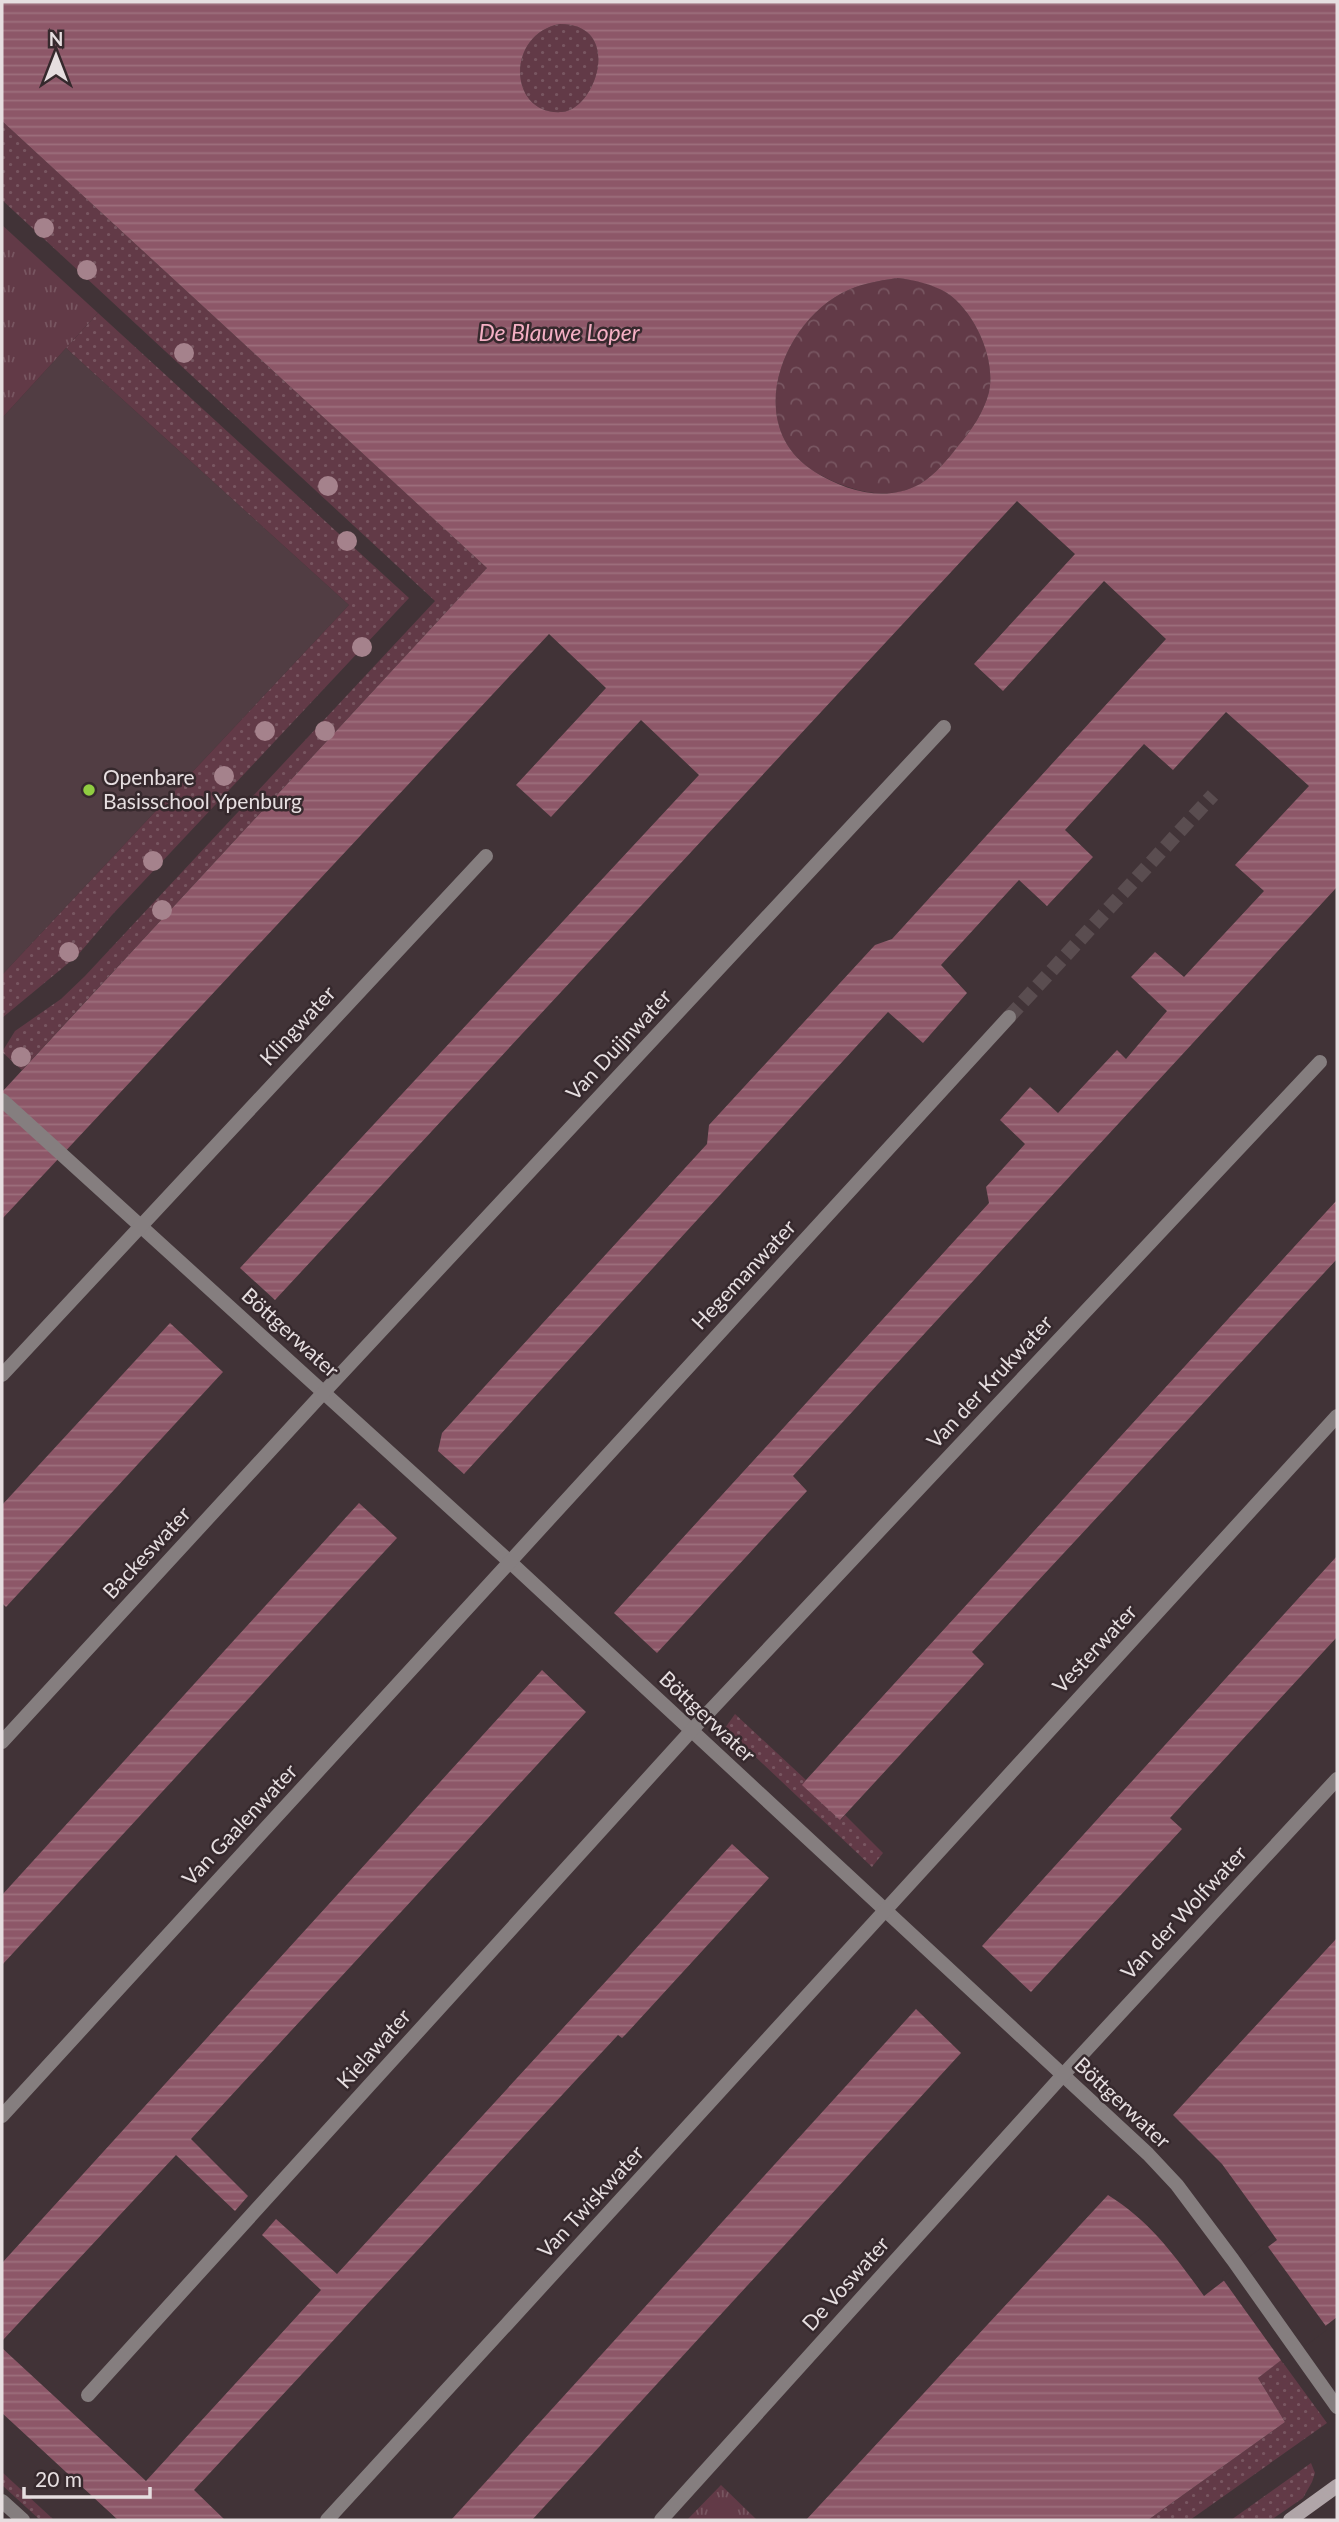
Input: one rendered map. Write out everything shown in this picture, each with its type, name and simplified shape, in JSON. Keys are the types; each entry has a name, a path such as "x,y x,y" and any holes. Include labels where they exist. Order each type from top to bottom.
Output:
{"main road":[{"path":"1290,2520 1337,2486"}],"street":[{"name":"Van Duijnwater","path":"324,1392 944,727"},
{"name":"Klingwater","path":"2,1375 486,856"},
{"name":"Hegemanwater","path":"510,1562 1009,1017"},
{"name":"Van der Krukwater","path":"691,1731 1320,1062"},
{"name":"Böttgerwater","path":"2,1100 510,1562 1161,2168 1233,2260 1337,2407"},
{"name":"Backeswater","path":"2,1742 324,1392"},
{"name":"Vesterwater","path":"884,1910 1337,1416"},
{"name":"Van Gaalenwater","path":"2,2116 510,1562"},
{"name":"Kielawater","path":"88,2396 691,1731"},
{"name":"Van der Wolfwater","path":"1062,2076 1337,1779"},
{"name":"Van Twiskwater","path":"327,2520 703,2112 884,1910"},
{"name":"De Voswater","path":"661,2520 1062,2076"},
{"path":"2,2501 23,2520"}],"shaded area":[{"name":"Openbare Basisschool Ypenburg","path":"66,348 349,605 2,975 2,418"}],"green space":[{"path":"560,24 580,28 592,37 598,51 598,67 585,97 574,108 562,112 544,110 531,101 523,89 520,73 522,57 530,43 542,31"},
{"path":"2,121 487,568 22,1070 2,1052 15,1031 61,999 85,976 435,601 2,200"},
{"path":"2,225 98,313 2,418"},
{"path":"897,278 923,282 941,290 957,301 966,312 986,351 989,392 972,428 931,476 907,490 894,493 867,492 840,484 815,472 793,453 780,430 776,405 778,379 787,353 801,329 820,309 848,290"},
{"path":"98,313 409,598 112,915 77,956 2,1018 2,975 349,605 66,348"},
{"path":"735,1714 806,1780 803,1784 841,1820 845,1815 883,1853 872,1867 725,1728"},
{"path":"1281,2360 1327,2423 1190,2520 1148,2520 1285,2422 1258,2378"},
{"path":"1311,2463 1315,2473 1303,2498 1271,2520 1231,2520"},
{"path":"2,2472 54,2520 40,2520 2,2485"},
{"path":"721,2485 757,2520 687,2520"}],"water":[{"name":"De Blauwe Loper","path":"2,2 1337,2 1337,887 793,1476 807,1491 657,1653 614,1613 989,1203 986,1187 1025,1144 1000,1120 1030,1087 1058,1113 1117,1050 1126,1059 1167,1011 1131,977 1155,952 1184,977 1264,891 1235,865 1309,786 1226,712 1173,770 1144,744 1065,830 1093,857 1047,906 1019,880 941,965 967,993 923,1043 888,1012 464,1474 438,1451 442,1433 707,1144 709,1125 875,945 892,939 1166,639 1104,581 1003,691 974,664 1075,554 1017,501 275,1300 240,1268 699,775 641,720 551,817 516,785 606,688 549,634 2,1219 2,1092 487,568 2,121","holes":["560,24 580,28 592,37 598,51 598,67 585,97 574,108 562,112 544,110 531,101 523,89 520,73 522,57 530,43 542,31","897,278 941,290 957,301 966,312 986,351 989,392 972,428 931,476 907,490 880,494 853,489 827,479 793,453 780,430 776,405 778,379 787,353 801,329 820,309 848,290"]},
{"path":"1337,1200 1337,1259 972,1652 984,1664 840,1820 802,1785 806,1780"},
{"path":"170,1323 223,1372 6,1607 2,1603 2,1505"},
{"path":"359,1503 397,1538 2,1965 2,1895"},
{"path":"1337,1556 1337,1637 1170,1818 1182,1829 1031,1992 982,1946"},
{"path":"542,1670 586,1712 191,2139 248,2196 235,2211 176,2155 2,2341 2,2263"},
{"path":"732,1844 769,1878 627,2033 622,2038 618,2035 194,2490 225,2520 118,2520 2,2413 2,2348 146,2481 321,2290 262,2235 276,2219 337,2274"},
{"path":"1337,1938 1337,2317 1258,2378 1285,2422 1148,2520 806,2520 1108,2195 1149,2228 1204,2296 1277,2240 1222,2164 1173,2115"},
{"path":"916,2009 961,2053 532,2520 451,2520"}],"pier":[{"path":"1266,2244 1328,2329 1283,2363 1222,2278"}],"tunnel":[{"path":"1009,1017 1213,795"}],"place":[{"name":"Openbare Basisschool Ypenburg","path":"89,790"}]}
